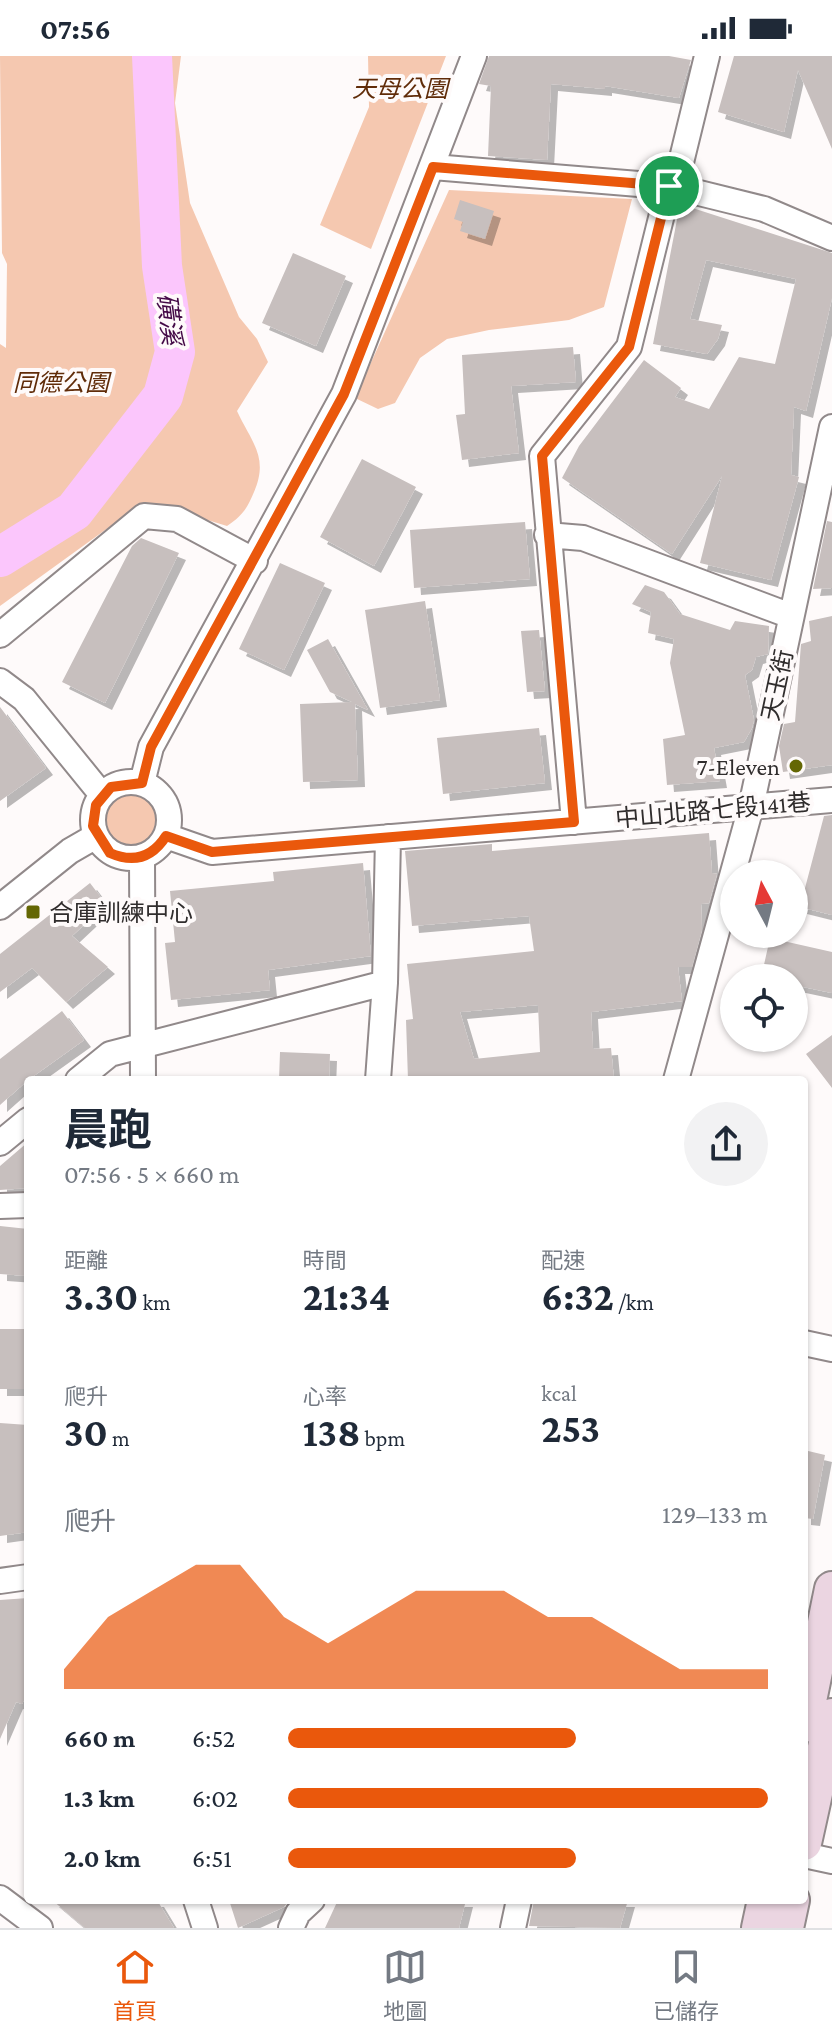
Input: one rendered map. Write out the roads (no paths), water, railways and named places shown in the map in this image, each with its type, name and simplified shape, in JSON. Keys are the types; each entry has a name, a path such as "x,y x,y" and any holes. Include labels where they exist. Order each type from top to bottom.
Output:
{"main road":[{"path":"808,1682 811,1649 832,1589"},
{"path":"808,1825 832,1716"},
{"path":"759,1928 764,1904"},
{"path":"786,1928 791,1904"}],"street":[{"path":"142,783 151,747 344,394 474,56"},
{"path":"574,822 542,456 629,347 705,57"},
{"path":"433,167 672,186 764,209 832,238"},
{"name":"天玉街","path":"677,1076 751,807 832,427"},
{"path":"0,635 144,516 177,519 255,561"},
{"path":"547,535 583,538 791,616"},
{"path":"0,681 24,699 102,795"},
{"path":"120,783 142,783 160,795 166,804 169,826 166,836 152,853 142,857 131,859 110,853 96,836 93,815 102,795 120,783"},
{"name":"中山北路七段141巷","path":"166,836 212,852 832,800"},
{"path":"0,907 70,851 96,836"},
{"path":"378,1076 385,983 388,837"},
{"path":"142,857 143,1076"},
{"path":"83,1076 110,1054 385,983"},
{"path":"0,1143 24,1123"},
{"path":"0,1206 24,1205"},
{"path":"808,1344 832,1349"},
{"path":"0,1581 24,1578"},
{"path":"808,1856 832,1861"},
{"path":"0,1898 40,1928"},
{"path":"197,1904 205,1928"},
{"path":"291,1928 298,1913 308,1904"},
{"path":"513,1928 518,1904"}],"waterway":[{"name":"磺溪","path":"0,557 74,511 163,396 175,352 162,266 152,56"}],"place":[{"name":"7-Eleven","path":"796,766"},
{"name":"合庫訓練中心","path":"33,912"}],"park label":[{"name":"天母公園","path":"400,88"},
{"name":"同德公園","path":"61,382"}]}
